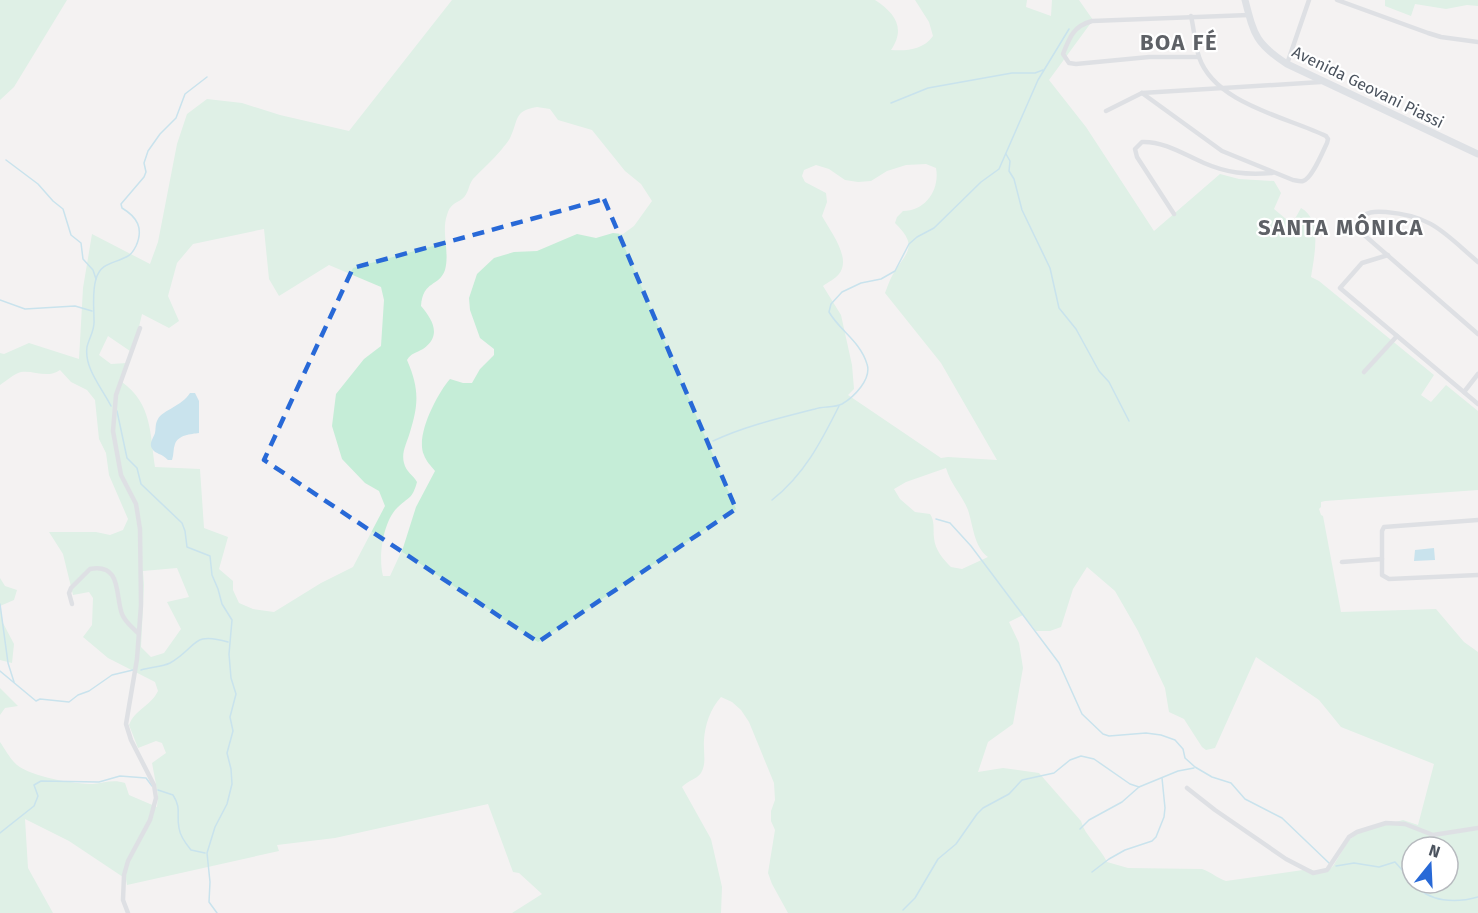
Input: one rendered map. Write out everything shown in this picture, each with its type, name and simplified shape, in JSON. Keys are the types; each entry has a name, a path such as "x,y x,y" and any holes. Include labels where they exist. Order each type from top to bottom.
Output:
{"main road":[{"name":"Avenida Geovani Piassi","path":"1245,0 1260,43 1287,64 1478,154"}],"street":[{"path":"1287,64 1309,0"},
{"path":"1337,0 1441,37 1478,42"},
{"path":"1199,57 1149,57 1076,64 1069,63 1063,54 1079,25 1092,21 1249,15"},
{"path":"1142,93 1222,151 1293,180 1301,182 1306,180 1310,174 1327,143 1326,136 1274,116 1222,88 1212,80 1199,57 1191,16"},
{"path":"1106,111 1142,93 1323,82"},
{"path":"1174,214 1137,157 1136,149 1142,142 1160,144 1207,164 1246,175 1273,173"},
{"path":"1478,262 1436,225 1417,216 1377,211 1364,215 1358,222 1359,230 1478,334"},
{"path":"1388,255 1362,263 1340,288 1478,404"},
{"path":"128,913 123,900 124,875 128,861 150,820 156,798 152,779 131,740 126,724 136,666 141,606 139,519 136,504 122,475 113,431 116,395 140,328"},
{"path":"1364,372 1397,336"},
{"path":"1464,392 1478,374"},
{"path":"1478,520 1383,528 1382,560 1382,575 1385,578 1478,575"},
{"path":"1342,562 1382,560"},
{"path":"72,604 69,599 71,588 90,569 108,571 115,580 122,615 138,633"},
{"path":"1187,788 1286,858 1313,873 1327,870 1348,837 1386,823 1405,824 1433,835 1478,828"}],"highlighted area":[{"path":"604,199 736,509 538,642 264,460 353,268"}],"green space":[{"path":"0,0 67,0 14,87 0,100"},
{"path":"452,0 875,0 893,16 898,28 898,35 891,50 909,50 920,47 933,36 929,22 915,0 1027,0 1026,7 1051,16 1052,0 1079,0 1093,20 1049,80 1086,127 1154,231 1220,174 1239,179 1274,181 1281,193 1274,209 1292,224 1301,208 1312,221 1315,230 1315,250 1311,277 1319,281 1434,375 1421,395 1431,402 1446,385 1478,411 1478,490 1325,501 1321,502 1319,509 1323,516 1341,612 1436,609 1464,642 1478,652 1478,913 788,913 768,873 775,830 771,821 771,811 775,800 774,783 749,722 741,710 732,702 721,697 707,723 703,769 699,775 682,787 711,839 722,887 721,913 512,913 542,894 519,873 513,872 488,804 335,838 277,845 279,851 127,885 126,879 69,841 25,819 28,868 53,913 0,913 0,742 17,765 33,773 75,783 93,784 113,781 125,783 129,795 157,807 158,795 152,763 166,753 162,743 156,741 138,748 129,725 135,715 155,696 158,691 155,682 108,658 83,637 92,625 93,598 89,592 73,595 63,554 49,532 96,532 110,535 123,530 128,519 109,475 106,453 99,439 95,400 87,390 71,382 60,370 50,374 21,372 0,385 0,353 4,354 29,343 79,359 83,288 92,234 150,264 158,242 177,144 187,114 207,99 242,103 280,115 349,131","holes":["537,107 550,109 558,120 592,130 625,171 641,184 652,201 634,226 623,234 613,233 596,238 577,234 537,251 514,252 494,258 477,274 469,298 470,310 480,338 494,349 494,355 480,369 472,383 450,379 439,395 422,437 424,455 435,471 416,507 403,548 390,576 383,576 381,559 388,522 397,508 412,495 417,482 406,469 403,459 416,404 416,387 407,360 412,354 429,344 434,333 432,322 421,306 425,292 445,270 447,256 445,222 448,211 466,195 473,179 510,138 520,114","926,164 936,168 936,184 925,203 903,211 897,217 895,223 906,237 908,247 885,293 941,363 997,460 941,458 848,395 854,389 852,365 841,315 823,286 839,274 843,260 838,245 822,216 827,202 826,193 805,182 802,176 804,170 816,165 829,169 845,180 858,182 871,181 887,171 906,165","264,229 269,279 279,296 329,265 381,287 384,300 381,346 364,359 336,394 332,426 342,459 365,483 379,491 385,506 353,567 321,583 274,612 253,609 239,603 233,590 233,581 219,569 228,537 204,528 200,469 155,467 148,420 139,400 122,382 127,363 111,364 99,355 108,336 130,351 134,348 142,314 169,328 179,321 168,296 177,263 193,244","946,468 968,510 977,542 988,557 962,569 951,567 936,546 930,514 915,512 900,499 894,489 906,482","1087,567 1115,591 1138,631 1165,688 1169,712 1184,719 1206,750 1215,748 1256,657 1319,700 1341,727 1434,764 1418,825 1403,820 1360,832 1349,840 1333,866 1326,872 1310,869 1226,881 1202,869 1128,868 1107,862 1081,821 1039,773 1003,768 978,772 988,742 1013,724 1023,668 1019,643 1009,622 1023,615 1036,631 1050,631 1061,627 1073,589","177,568 189,597 167,602 181,629 164,653 151,657 141,647 143,571"]},
{"path":"1385,0 1478,0 1478,6 1467,5 1446,9 1415,4 1411,16 1385,6"},
{"path":"0,578 5,586 17,590 14,600 0,606"},
{"path":"0,606 3,623 14,644 12,663 0,660"},
{"path":"0,688 18,706 5,708 0,715"}],"water":[{"path":"190,393 195,393 199,401 199,433 179,439 174,446 172,460 168,460 152,448 156,423 160,416"},
{"path":"1434,548 1435,560 1414,561 1415,550"}],"waterway":[{"path":"713,441 763,423 818,408 839,405 857,392 867,376 867,364 855,342 829,312 831,304 842,292 861,283 881,279 895,271 909,244 934,228 981,182 999,169 1038,80 1069,29"},
{"path":"891,103 928,88 1012,73 1035,73 1043,70"},
{"path":"111,406 94,378 87,355 94,324 96,279 105,266 132,253 138,240 139,228 135,219 122,208 121,204 144,177 146,172 144,163 148,151 160,134 176,118 185,94 207,77"},
{"path":"1006,154 1010,161 1009,171 1014,179 1022,210 1050,268 1059,308 1076,329 1099,371 1109,382 1129,421"},
{"path":"6,160 38,184 63,209 71,235 81,243 83,259 93,270 96,279"},
{"path":"0,300 25,309 75,306 92,311"},
{"path":"772,500 803,469 839,406"},
{"path":"117,411 127,458 137,468 141,484 182,523 187,547 210,556 212,575 222,604 232,620 229,654 231,678 236,694 230,717 233,731 227,753 232,784 227,804 215,827 207,853 210,882 209,902 217,913"},
{"path":"936,519 950,523 971,546 1059,663 1082,714 1103,734 1109,736 1146,733 1175,740 1183,749 1185,758 1195,767 1212,777 1231,783 1245,799 1282,818 1329,863"},
{"path":"0,604 8,663 14,682"},
{"path":"141,670 170,663 196,642 207,638 228,642"},
{"path":"0,671 36,701 40,699 69,702 112,675 133,670"},
{"path":"903,910 915,898 938,859 956,844 977,814 983,808 1009,794 1022,780 1054,773 1070,760 1081,756 1094,759 1130,784 1139,787"},
{"path":"1080,829 1089,820 1122,802 1139,787 1178,771 1194,768"},
{"path":"0,833 34,806 38,796 34,785 41,781 99,782 120,776 146,778 152,786"},
{"path":"1092,872 1125,850 1152,841 1156,837 1165,808 1162,778"},
{"path":"158,790 173,795 176,800 178,823 187,845 191,850 205,853"},
{"path":"1336,866 1354,863 1379,867 1395,862 1400,868"},
{"path":"1429,895 1443,900 1478,897"}],"district":[{"name":"BOA FÉ","path":"1179,42"},
{"name":"SANTA MÔNICA","path":"1341,227"}]}
